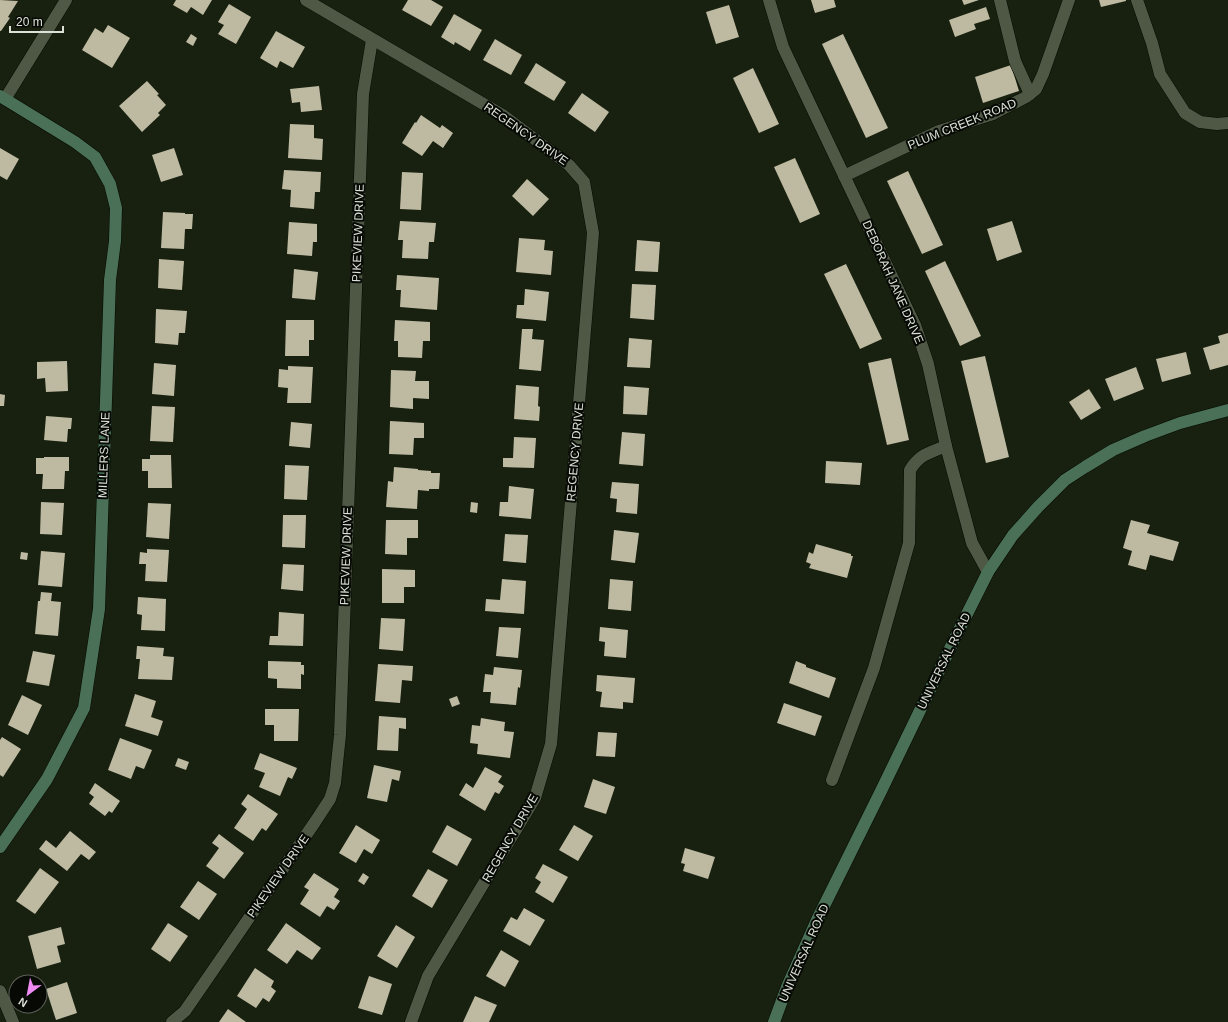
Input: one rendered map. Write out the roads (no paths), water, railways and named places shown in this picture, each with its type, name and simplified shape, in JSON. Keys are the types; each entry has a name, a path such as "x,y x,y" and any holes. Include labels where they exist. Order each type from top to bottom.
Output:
{"street":[{"path":"3,98 66,0"},
{"name":"REGENCY DRIVE","path":"306,0 504,116 569,164 584,182 593,233 551,744 535,798 428,976 411,1022"},
{"name":"DEBORAH JANE DRIVE","path":"769,0 783,47 915,325 928,364 946,446 972,543 988,572"},
{"path":"1000,0 1015,60 1030,94"},
{"name":"PLUM CREEK ROAD","path":"844,176 939,131 993,114 1020,101 1030,94 1036,89 1069,0"},
{"path":"1137,0 1152,43 1160,74 1185,113 1200,122 1217,124 1228,123"},
{"name":"PIKEVIEW DRIVE","path":"172,1022 185,1011 315,822 330,799 335,783 340,735 363,94 372,40"},
{"name":"MILLERS LANE","path":"0,847 47,779 84,708 99,609 110,280 115,241 116,208 110,184 95,157 75,142 3,98"},
{"name":"UNIVERSAL ROAD","path":"774,1022 787,987 817,920 953,642 988,572 1013,535 1065,480 1113,450 1180,423 1228,410"},
{"path":"832,780 874,668 909,543 910,470 916,461 924,455 946,446"},
{"path":"0,991 13,1022"}]}
